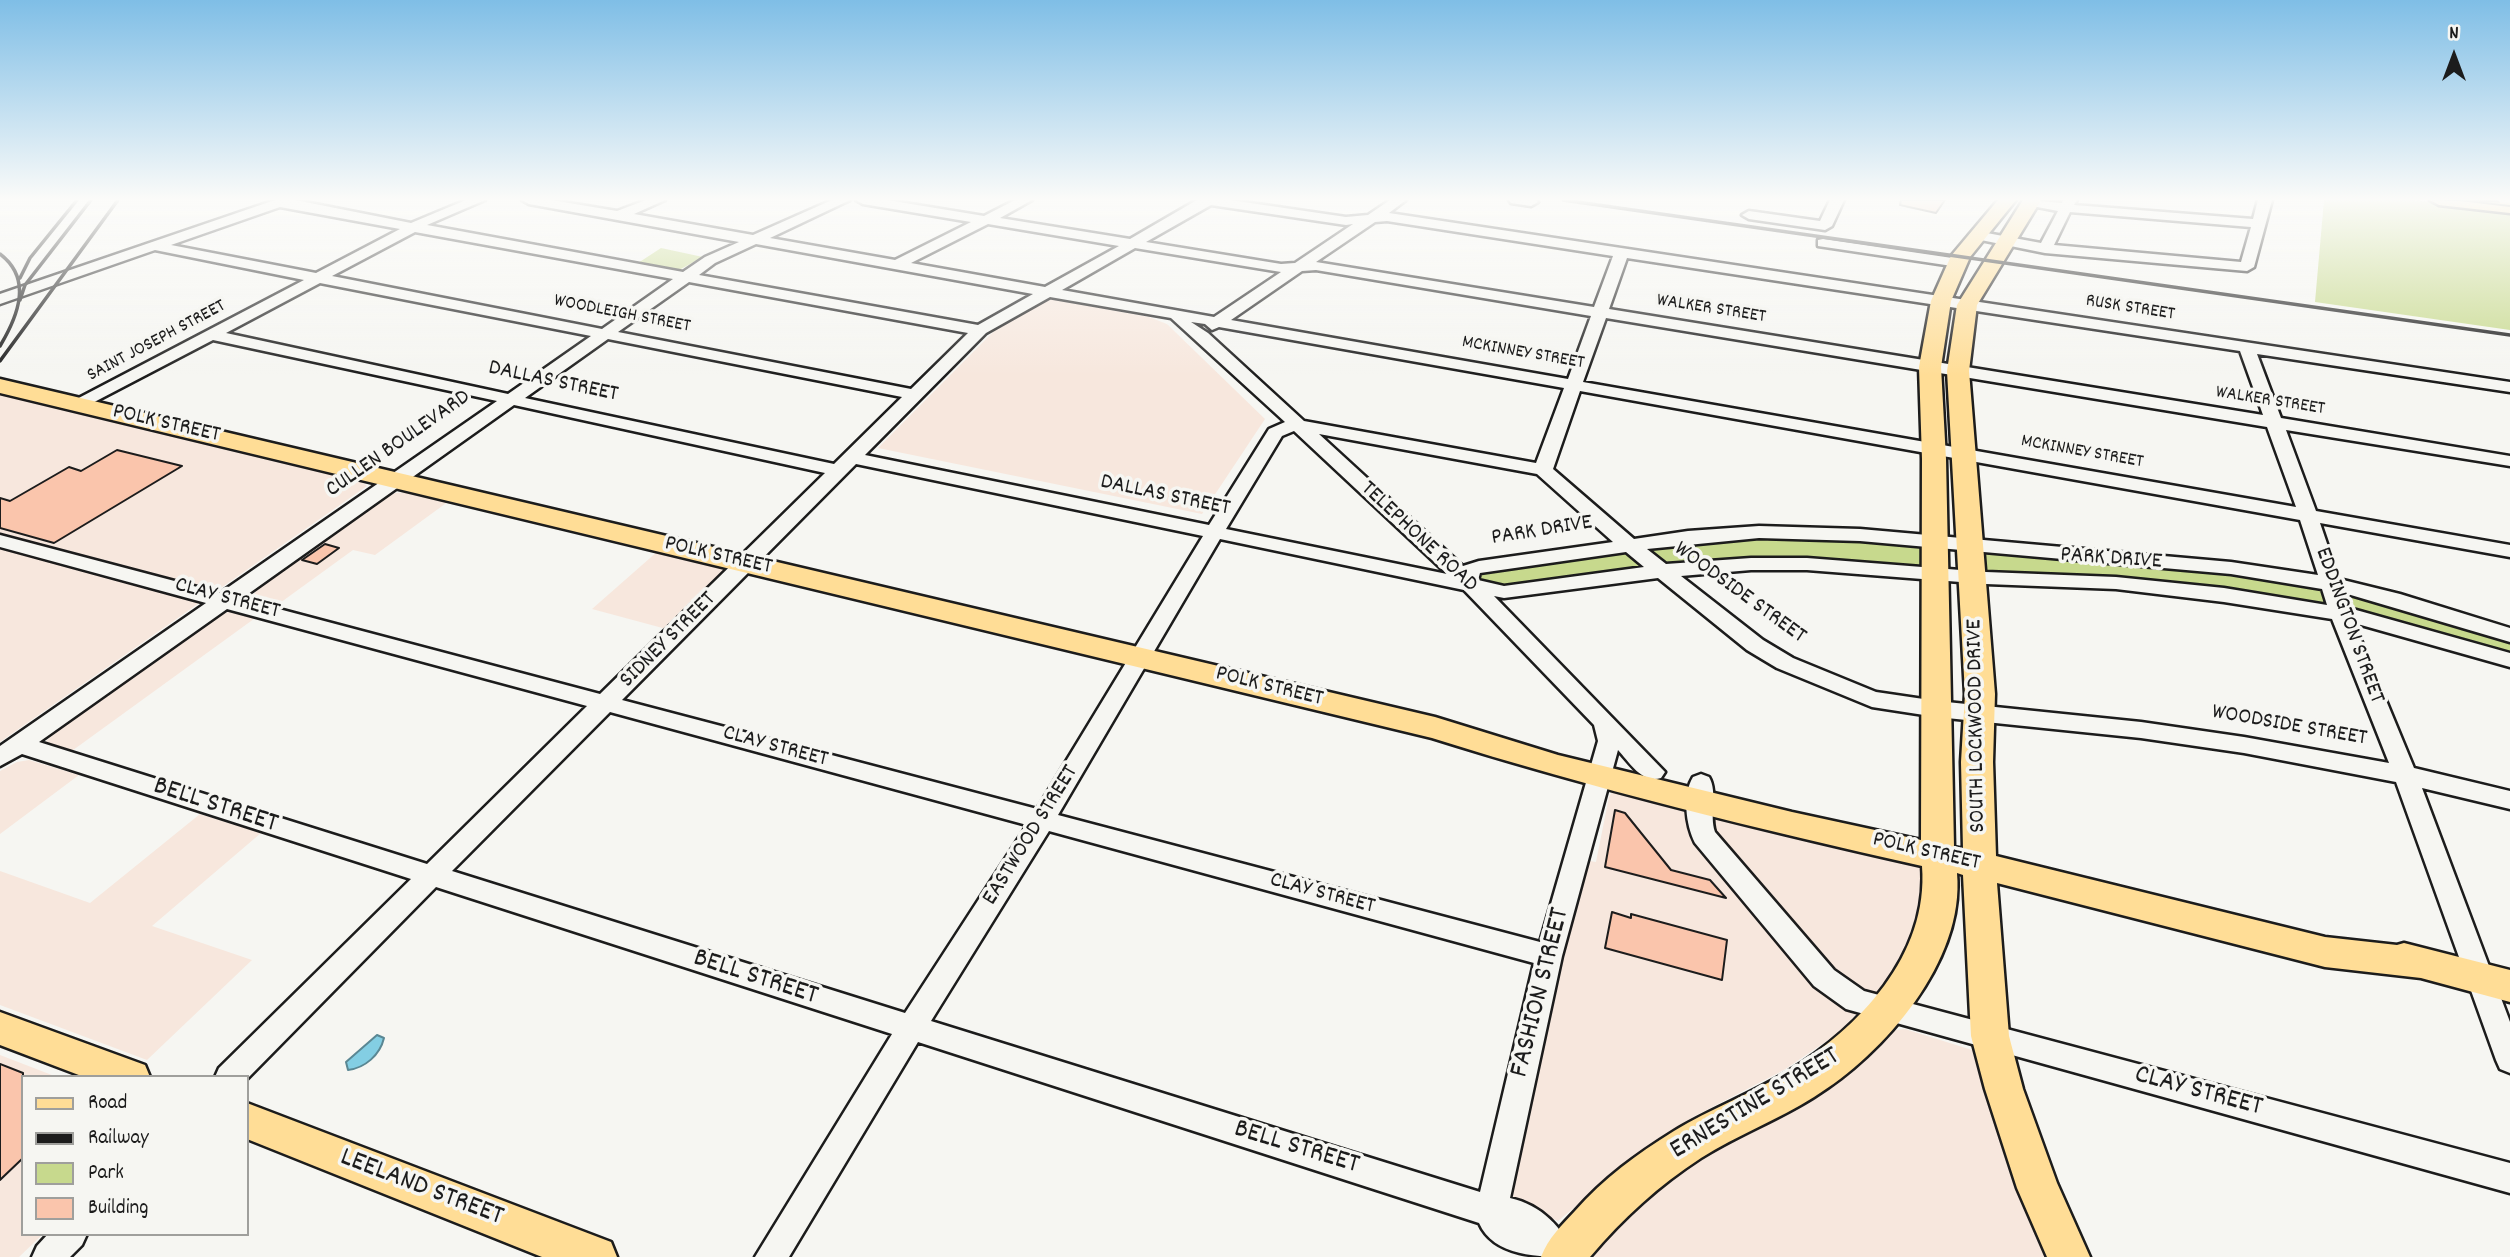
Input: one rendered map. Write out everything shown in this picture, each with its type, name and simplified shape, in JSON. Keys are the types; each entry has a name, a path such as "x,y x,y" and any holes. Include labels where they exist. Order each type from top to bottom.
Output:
{"main road":[{"name":"SOUTH LOCKWOOD DRIVE","path":"1938,847 1930,366 1941,301 1962,259"},
{"name":"SOUTH LOCKWOOD DRIVE","path":"1995,259 1966,305 1958,372 1980,694 1977,713 1982,913 1990,1036 2004,1089 2038,1188 2069,1257"},
{"name":"POLK STREET","path":"0,386 1435,728 1504,737 1601,768 1700,792 2319,930 2420,964 2495,982"},
{"name":"POLK STREET","path":"1601,768 1653,772 1700,792"},
{"name":"ERNESTINE STREET","path":"1559,1257 1623,1191 1677,1151 1801,1084 1838,1059 1864,1036 1917,967 1932,937 1943,876 1938,847"},
{"path":"0,1028 126,1075"},
{"name":"LEELAND STREET","path":"248,1121 596,1257"}],"street":[{"path":"0,299 117,259"},
{"name":"WOODLEIGH STREET","path":"218,259 917,395"},
{"name":"SAINT JOSEPH STREET","path":"79,405 354,259"},
{"path":"586,259 981,330"},
{"name":"CULLEN BOULEVARD","path":"10,752 713,259"},
{"name":"MCKINNEY STREET","path":"860,259 2510,551"},
{"path":"897,265 910,259"},
{"name":"SIDNEY STREET","path":"231,1075 981,330 1108,259"},
{"name":"WALKER STREET","path":"1224,259 1281,268 1316,266 2510,461"},
{"path":"1202,335 1204,330 1310,259"},
{"path":"1297,425 1543,470 1597,313 1619,259"},
{"name":"RUSK STREET","path":"1653,259 2510,387"},
{"path":"1929,259 1959,263"},
{"path":"2153,259 2247,267 2250,259"},
{"name":"TELEPHONE ROAD","path":"1175,314 1190,330 1202,335 1468,582 1653,772"},
{"name":"DALLAS STREET","path":"213,335 510,399 1468,582"},
{"name":"EDDINGTON STREET","path":"2247,348 2308,515 2340,613 2405,775 2495,982 2510,1060"},
{"name":"EASTWOOD STREET","path":"771,1257 911,1028 1043,820 1275,433 1282,428 1297,425"},
{"name":"WOODSIDE STREET","path":"1543,470 1627,544 1731,627 1784,663 1872,699 2244,745 2405,775 2510,800"},
{"name":"PARK DRIVE","path":"2510,635 2393,599 2332,584 2231,568 1860,535 1759,532 1627,544 1479,567 1471,569 1468,582 1504,592 1661,572 1807,564 2172,589 2340,613 2510,660"},
{"name":"CLAY STREET","path":"0,541 1549,956"},
{"path":"1601,768 1609,741 1605,723"},
{"name":"BELL STREET","path":"10,752 430,876 1491,1211"},
{"name":"FASHION STREET","path":"1491,1211 1549,956 1601,768"},
{"path":"1700,792 1699,820 1704,836 1804,955 1825,978 1856,1000 1886,1009"},
{"name":"CLAY STREET","path":"1886,1009 2510,1178"},
{"path":"1491,1211 1497,1228 1527,1245 1559,1257"},
{"path":"48,1257 69,1236"}],"shaded area":[{"path":"1050,299 1149,317 1167,324 1265,419 1202,514 878,448 994,331"},
{"path":"0,395 358,479 367,486 0,742"},
{"path":"410,492 449,501 375,555 353,550 273,608 248,600 262,585 381,501 395,493"},
{"path":"658,551 729,569 670,630 592,609"},
{"path":"235,610 258,616 69,753 47,746 46,741 71,719 219,615"},
{"path":"29,760 79,775 0,834 0,771 17,762"},
{"path":"1622,790 1911,860 1926,870 1926,879 1915,931 1889,980 1837,1034 1784,1070 1693,1117 1639,1153 1558,1221 1511,1202 1506,1185 1578,859 1596,862 1609,797 1612,792"},
{"path":"200,814 261,833 152,926 252,960 147,1060 0,1005 0,871 90,903"},
{"path":"1905,1029 1972,1050 1997,1132 2046,1257 1589,1257 1621,1218 1680,1172 1857,1068 1886,1037 1896,1030"},
{"path":"0,1055 52,1075 21,1075 21,1236 41,1236 19,1257 0,1257"}],"green space":[{"path":"645,259 700,259 679,270 638,263"},
{"path":"2319,259 2510,259 2510,330 2315,302"},
{"path":"1749,537 1812,537 1923,546 1924,568 1665,564 1648,551 1652,547"},
{"path":"1984,551 2240,574 2315,587 2323,590 2330,603 2327,606 1982,571"},
{"path":"1623,552 1631,554 1642,563 1642,568 1492,587 1478,584 1477,573"},
{"path":"2347,595 2510,640 2510,655 2353,611 2345,598"}],"water":[{"path":"377,1035 384,1038 375,1055 360,1067 348,1070 346,1062"}],"building":[{"path":"117,450 182,466 54,543 0,528 0,498 10,501 69,467 81,471"},
{"path":"325,544 339,548 317,564 302,560"},
{"path":"1615,810 1625,813 1671,870 1710,880 1726,898 1605,867"},
{"path":"1612,912 1631,918 1631,914 1727,940 1722,980 1605,948"},
{"path":"0,1064 23,1075 21,1160 0,1180"}],"railway":[{"path":"0,346 17,310 19,298 16,275 5,259"},
{"path":"20,278 30,259"},
{"path":"20,300 25,285 45,259"},
{"path":"0,361 75,259"},
{"path":"1974,259 2510,335"}]}
